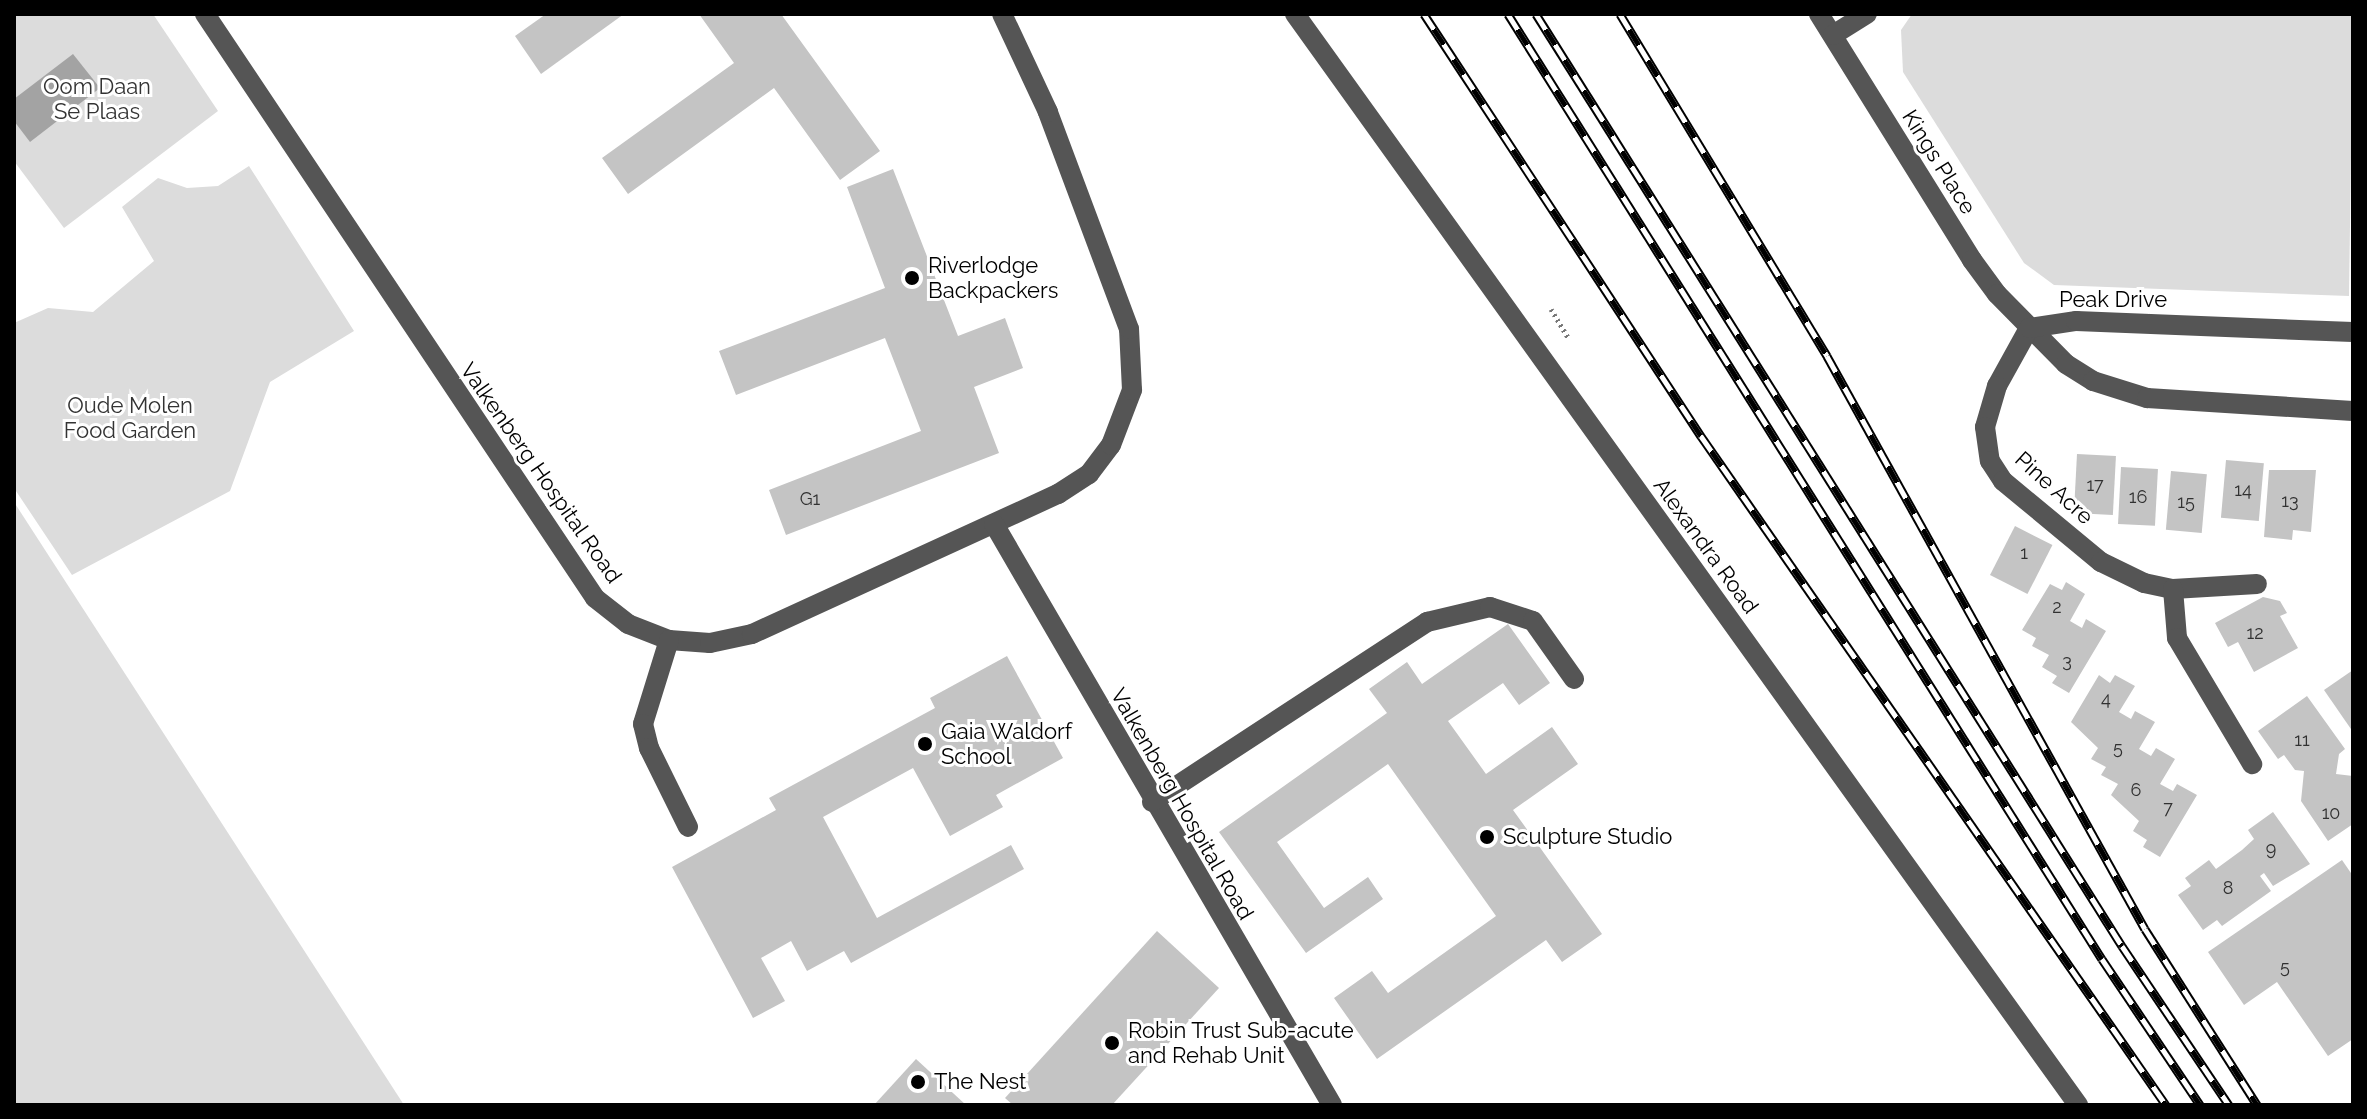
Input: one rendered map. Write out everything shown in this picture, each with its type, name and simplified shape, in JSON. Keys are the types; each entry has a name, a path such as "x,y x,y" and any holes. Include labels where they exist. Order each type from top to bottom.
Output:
{"street":[{"name":"Valkenberg Hospital Road","path":"205,14 595,598 628,624 669,640 710,643 752,634 994,524 1089,474 1111,445 1123,419 1134,362 1129,329 1037,85 1002,14"},
{"name":"Alexandra Road","path":"1295,14 2078,1105"},
{"name":"Kings Place","path":"1819,14 1972,260 2029,328"},
{"path":"1833,35 1867,14"},
{"name":"Peak Drive","path":"2029,328 2076,321 2353,332"},
{"name":"Peak Drive","path":"2029,328 2080,373 2147,398 2353,411"},
{"name":"Pine Acre","path":"2029,328 1997,386 1985,427 1990,461 2003,481 2101,562 2173,589 2257,584"},
{"name":"Valkenberg Hospital Road","path":"994,524 1152,802 1332,1105"},
{"path":"2173,589 2177,638 2252,764"},
{"path":"1152,802 1427,622 1490,607 1533,621 1574,679"},
{"path":"669,640 643,724 649,748 688,827"}],"green space":[{"name":"Oom Daan Se Plaas","path":"14,14 153,14 218,111 64,228 14,161"},
{"path":"1912,14 2353,14 2349,296 2054,285 2024,263 1903,72 1901,30"},
{"name":"Oude Molen Food Garden","path":"249,166 354,331 270,382 230,491 72,575 14,488 14,323 48,308 93,312 154,261 122,207 158,178 187,188 218,186"},
{"path":"14,502 404,1105 14,1105"}],"shaded area":[{"path":"73,54 100,88 30,142 14,121 14,99"}],"building":[{"path":"546,14 624,14 541,74 515,36"},
{"path":"699,14 781,14 880,151 840,180 774,88 628,194 602,158 734,63"},
{"path":"893,169 958,336 1005,318 1023,368 974,387 999,453 786,535 769,490 921,431 885,338 736,395 719,351 885,288 847,187"},
{"path":"2077,454 2116,456 2113,515 2074,513"},
{"path":"2226,460 2264,463 2259,521 2221,518"},
{"path":"2121,467 2158,469 2155,526 2118,524"},
{"path":"2269,470 2316,470 2311,532 2293,530 2292,540 2264,537"},
{"path":"2171,471 2207,474 2202,533 2166,530"},
{"path":"2015,526 2052,545 2027,594 1990,575"},
{"path":"2066,582 2085,594 2070,621 2082,628 2086,619 2106,631 2069,693 2052,683 2057,676 2042,667 2049,655 2032,646 2036,638 2022,630 2050,584 2062,590"},
{"path":"2263,597 2280,601 2287,613 2280,616 2298,648 2254,672 2238,642 2228,647 2215,623"},
{"name":"Sculpture Studio","path":"1508,624 1550,683 1519,705 1503,683 1448,721 1486,774 1552,727 1578,764 1513,810 1602,934 1562,962 1546,940 1377,1059 1334,998 1372,971 1388,993 1496,916 1388,764 1277,842 1324,908 1368,877 1383,899 1306,953 1219,832 1387,713 1369,689 1407,662 1422,684"},
{"path":"1007,656 1063,758 996,795 1003,807 950,836 913,768 823,817 877,918 1011,845 1024,869 851,963 844,951 807,971 791,941 761,958 785,1001 753,1018 672,867 776,810 769,798 935,708 930,698"},
{"path":"2353,670 2353,732 2324,690"},
{"path":"2099,675 2110,683 2115,675 2135,686 2119,712 2131,719 2135,711 2155,722 2139,749 2151,756 2156,748 2175,759 2160,784 2173,791 2177,784 2197,795 2160,857 2143,847 2147,840 2133,831 2139,821 2111,795 2118,784 2101,775 2106,767 2091,759 2098,748 2071,722"},
{"path":"2307,696 2345,749 2339,754 2336,774 2353,776 2353,824 2328,841 2301,801 2304,771 2295,770 2284,755 2278,759 2258,731"},
{"path":"2273,812 2310,864 2273,886 2264,873 2260,876 2271,891 2222,926 2217,920 2203,930 2178,895 2191,886 2185,878 2209,860 2216,869 2242,850 2254,839 2248,830"},
{"path":"2342,860 2353,876 2353,1039 2328,1056 2277,982 2244,1005 2208,952"},
{"name":"Robin Trust Sub-acute and Rehab Unit","path":"1157,931 1219,988 1112,1105 1013,1105 1005,1098"},
{"name":"The Nest","path":"916,1059 966,1105 874,1105"}],"railway":[{"path":"1424,14 1701,436 2166,1105"},
{"path":"1508,14 2102,959 2200,1105"},
{"path":"1536,14 2122,946 2229,1105"},
{"path":"1620,14 1827,356 2145,929 2257,1105"}],"place":[{"name":"Riverlodge Backpackers","path":"912,278"},
{"name":"Gaia Waldorf School","path":"925,744"},
{"name":"Sculpture Studio","path":"1487,837"},
{"name":"Robin Trust Sub-acute and Rehab Unit","path":"1112,1043"},
{"name":"The Nest","path":"918,1082"}]}
